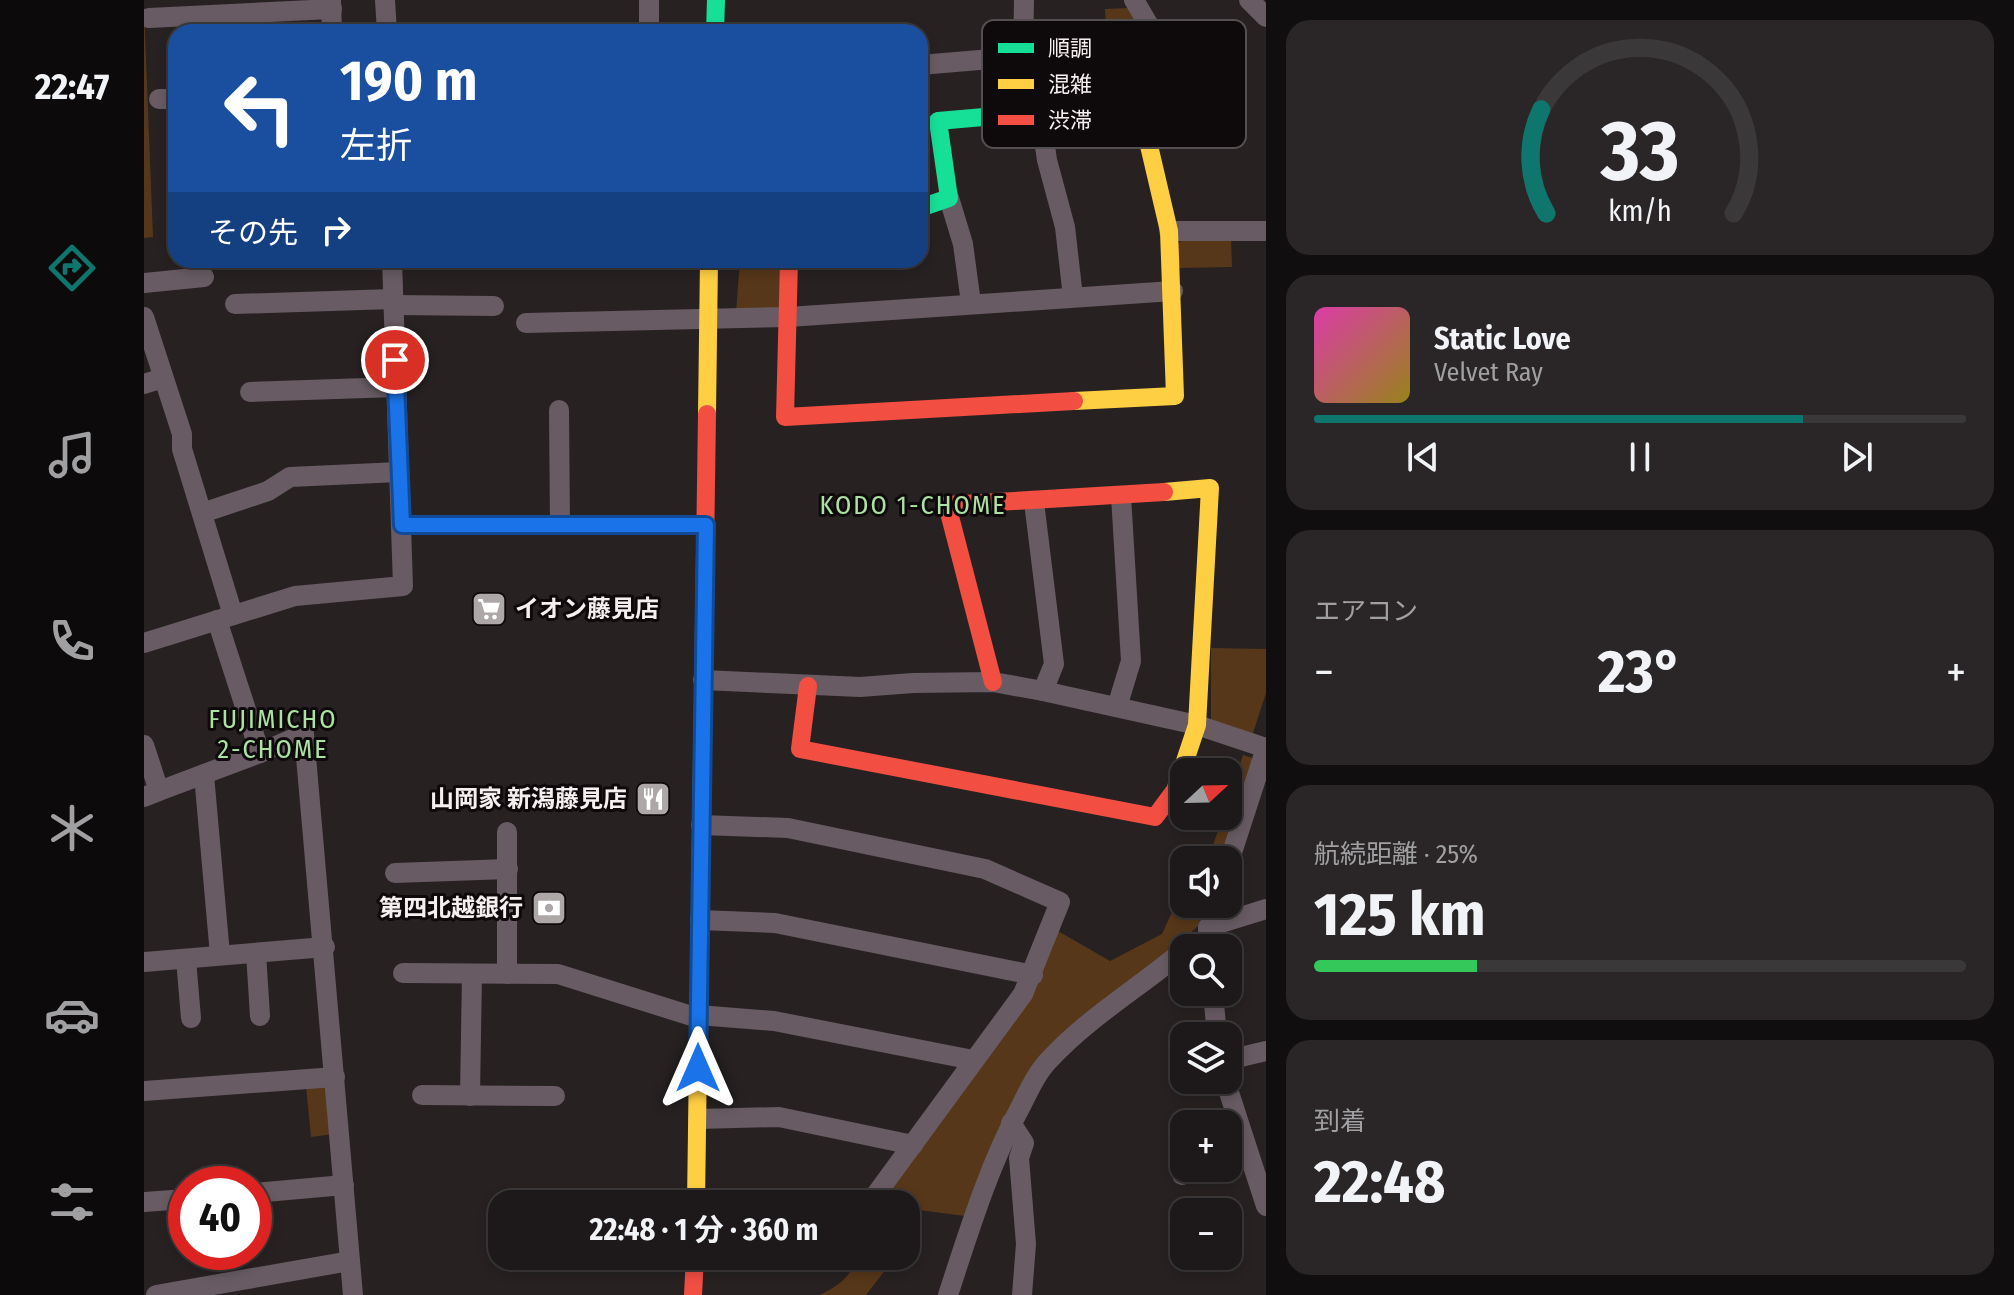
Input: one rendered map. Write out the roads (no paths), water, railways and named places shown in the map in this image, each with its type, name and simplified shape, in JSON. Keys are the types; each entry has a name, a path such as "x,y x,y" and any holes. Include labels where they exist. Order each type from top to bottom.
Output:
{"street":[{"path":"385,0 386,24"},
{"path":"649,0 649,24"},
{"path":"715,24 716,0"},
{"path":"1024,0 1024,20"},
{"path":"1134,0 1145,20"},
{"path":"1249,0 1266,17"},
{"path":"149,18 332,4"},
{"path":"928,64 982,61"},
{"path":"971,303 963,244 949,198 938,121 982,117"},
{"path":"1045,148 1065,227 1073,297"},
{"path":"789,268 785,417 1175,396 1169,231 1150,148"},
{"path":"928,205 949,198"},
{"path":"1169,231 1266,231"},
{"path":"144,643 295,596 403,586 392,268"},
{"path":"696,1190 709,268"},
{"path":"144,283 204,277"},
{"path":"526,323 788,317 1173,291"},
{"path":"235,304 393,302 494,306"},
{"path":"144,317 154,381 182,434 182,449 202,513 260,753"},
{"path":"250,392 396,387"},
{"path":"559,410 560,524"},
{"path":"202,513 268,491 290,477 399,472"},
{"path":"808,686 800,749 1155,817 1175,790 1197,725 1210,488 1034,502 947,505 993,682"},
{"path":"1117,707 1131,661 1121,496"},
{"path":"1034,502 1054,664 1043,691"},
{"path":"402,525 706,525"},
{"path":"703,680 860,687 993,682 1197,725 1266,748 1234,846"},
{"path":"144,745 151,794 304,734 353,1295"},
{"path":"204,775 220,955"},
{"path":"701,825 788,828 985,869 1060,902 1023,994 879,1190"},
{"path":"507,832 507,974"},
{"path":"395,873 508,869"},
{"path":"1201,934 1208,927 1266,909"},
{"path":"1208,934 1211,918"},
{"path":"700,920 775,923 1033,975"},
{"path":"144,962 325,947"},
{"path":"256,953 260,1016"},
{"path":"186,959 191,1018"},
{"path":"948,1295 979,1200 1011,1123 1036,1077 1049,1060 1111,1005 1170,960"},
{"path":"403,973 558,974 698,1017 774,1021 973,1060"},
{"path":"470,1096 472,974"},
{"path":"1242,1057 1266,1051"},
{"path":"144,1091 335,1077"},
{"path":"422,1095 555,1096"},
{"path":"698,1119 779,1117 913,1145"},
{"path":"1011,1123 1024,1143 1019,1158 1026,1244 1022,1295"},
{"path":"1242,1153 1266,1206"},
{"path":"272,1191 344,1185"},
{"path":"144,1202 168,1200"},
{"path":"156,1295 350,1261"},
{"path":"693,1295 694,1270"}],"place":[{"name":"イオン藤見店","path":"489,609"},
{"name":"山岡家 新潟藤見店","path":"653,799"},
{"name":"第四北越銀行","path":"549,908"}],"district":[{"name":"KODO 1-CHOME","path":"913,505"},
{"name":"FUJIMICHO 2-CHOME","path":"273,734"}]}
